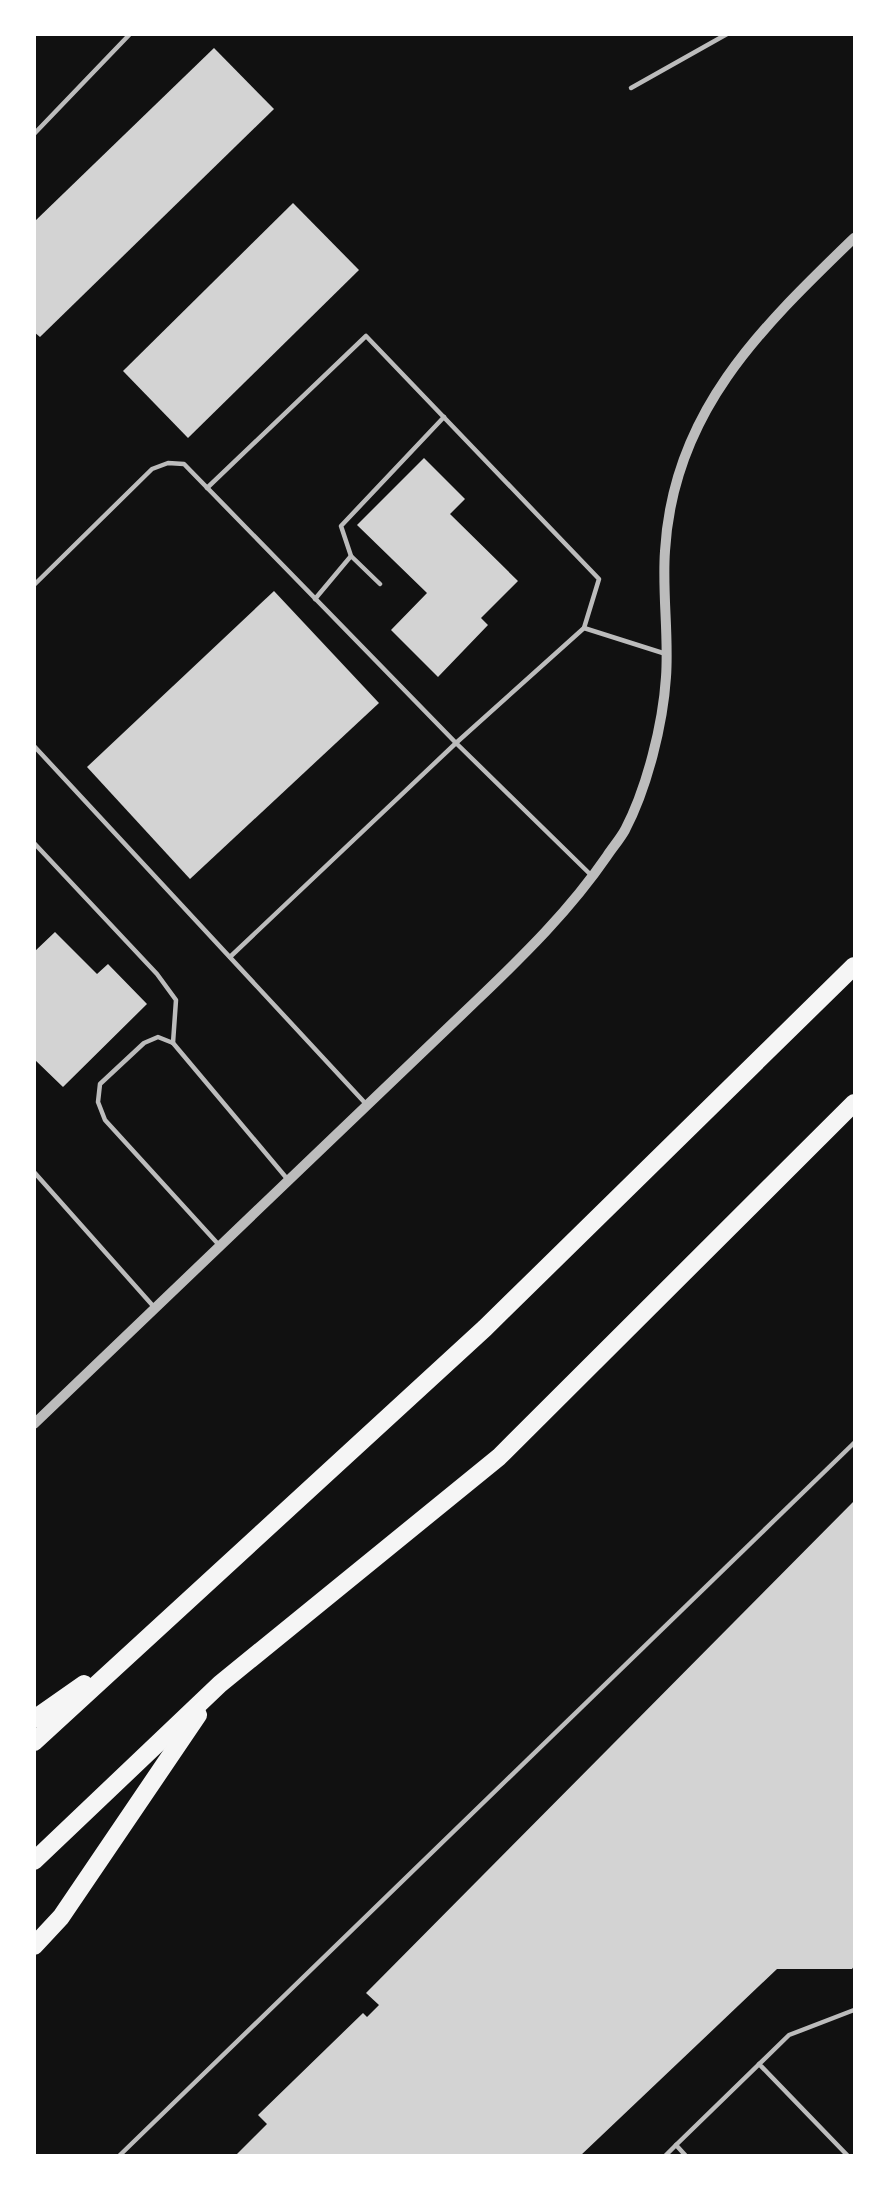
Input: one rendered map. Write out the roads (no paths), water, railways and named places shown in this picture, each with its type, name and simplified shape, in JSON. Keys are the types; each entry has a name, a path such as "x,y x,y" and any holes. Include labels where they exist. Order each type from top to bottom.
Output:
{"highway":[{"path":"34,1742 485,1328 855,966"},
{"path":"34,1861 220,1684 499,1457 855,1103"},
{"path":"34,1719 148,1637"},
{"path":"34,1946 60,1917 220,1684"}],"street":[{"path":"34,1424 368,1106 549,929 593,877 625,830 646,776 660,719 666,676 665,550 672,495 689,444 714,395 746,349 785,305 855,238"}],"lane":[{"path":"34,134 130,34"},
{"path":"631,88 727,34"},
{"path":"207,488 366,336 599,579 584,628 456,743 230,957"},
{"path":"380,584 351,556 341,526 444,417"},
{"path":"34,585 152,470 168,463 183,464 456,743 593,877"},
{"path":"315,599 351,556"},
{"path":"584,628 666,654"},
{"path":"34,746 368,1106"},
{"path":"34,843 157,974 176,1000 173,1043"},
{"path":"220,1247 105,1120 98,1102 100,1084 144,1043 158,1037 173,1043 289,1181"},
{"path":"34,1172 156,1309"},
{"path":"119,2156 855,1443"},
{"path":"664,2156 789,2035 854,2011"},
{"path":"759,2064 848,2156"},
{"path":"676,2145 686,2156"}]}
